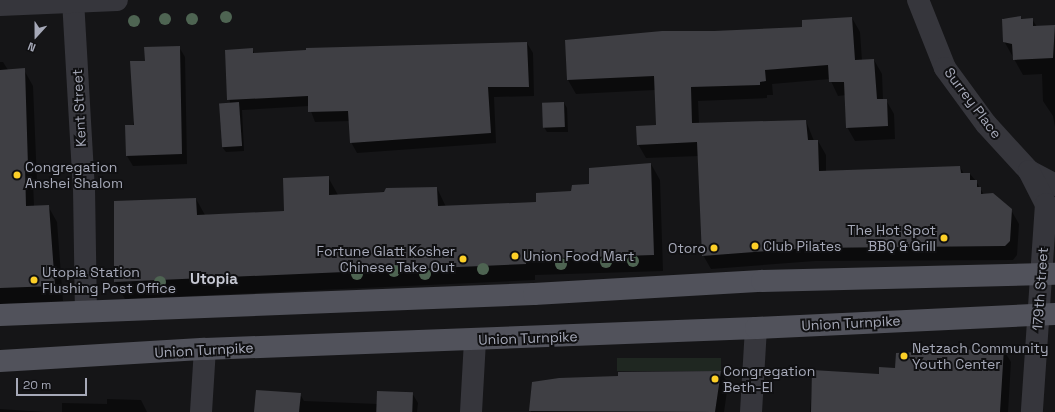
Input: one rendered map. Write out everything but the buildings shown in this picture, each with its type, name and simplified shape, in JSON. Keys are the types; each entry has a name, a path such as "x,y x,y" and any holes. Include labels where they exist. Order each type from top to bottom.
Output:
{"main road":[{"path":"0,316 86,311 534,294 762,281 1048,275"},
{"name":"Union Turnpike","path":"0,361 205,349 475,340 1047,314"}],"street":[{"path":"0,5 117,0"},
{"name":"Surrey Place","path":"918,0 945,68 986,124 1029,171 1055,185"},
{"name":"Kent Street","path":"73,1 84,188 86,311"},
{"name":"179th Street","path":"1029,171 1046,204 1048,275 1047,314 1032,412"},
{"path":"751,412 756,328"},
{"path":"471,412 475,340"},
{"path":"201,412 205,349"}],"shaded area":[{"path":"617,358 721,358 721,371 617,371"}],"place":[{"name":"Congregation Anshei Shalom","path":"17,175"},
{"name":"The Hot Spot BBQ & Grill","path":"944,238"},
{"name":"Club Pilates","path":"755,246"},
{"name":"Otoro","path":"714,248"},
{"name":"Union Food Mart","path":"515,256"},
{"name":"Fortune Glatt Kosher Chinese Take Out","path":"463,259"},
{"name":"Utopia Station Flushing Post Office","path":"34,280"},
{"name":"Netzach Community Youth Center","path":"904,356"},
{"name":"Congregation Beth-El","path":"715,379"}],"district":[{"name":"Utopia","path":"214,279"}]}
